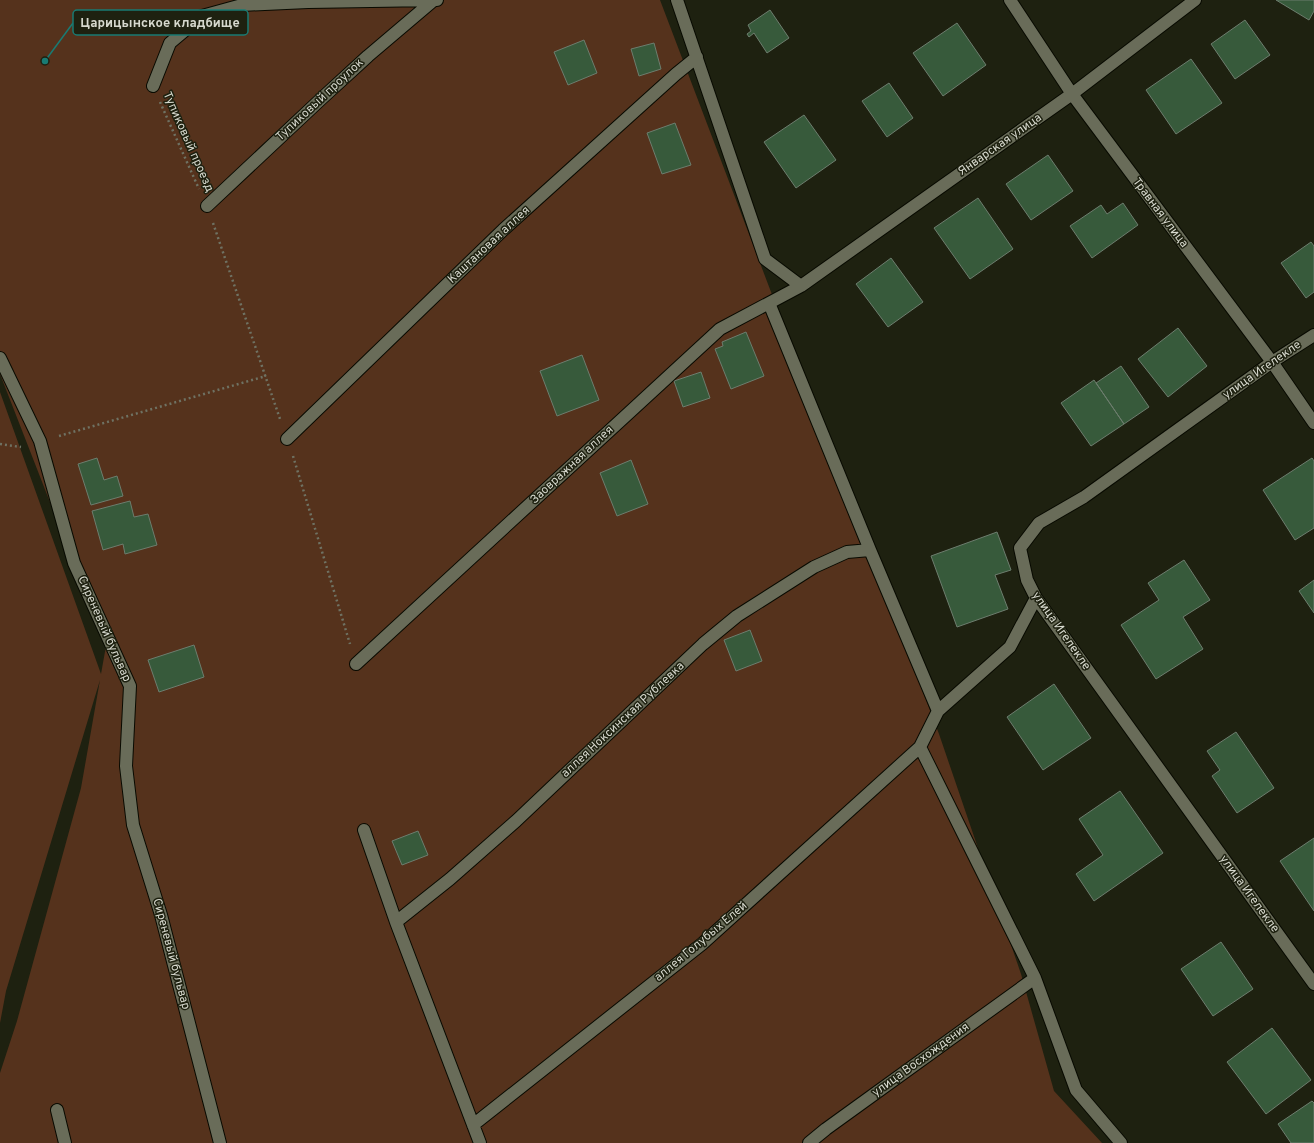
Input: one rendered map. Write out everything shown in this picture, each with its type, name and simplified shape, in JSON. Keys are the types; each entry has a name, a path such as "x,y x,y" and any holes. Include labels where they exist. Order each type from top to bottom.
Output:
{"street":[{"name":"Тупиковый проулок","path":"207,206 368,56 434,0"},
{"path":"153,86 170,43 202,16 242,5 308,2 438,0"},
{"path":"677,0 765,259 801,286"},
{"name":"Травная улица","path":"1010,0 1072,94 1272,362 1314,423"},
{"name":"Январская улица","path":"801,286 1072,94 1195,0"},
{"name":"Каштановая аллея","path":"287,439 503,230 676,74 697,57"},
{"name":"Заовражная аллея","path":"356,664 720,329 801,286"},
{"path":"769,303 870,550 938,711"},
{"name":"улица Игелекле","path":"1314,334 1272,362 1084,497 1039,523 1020,548 1027,580 1036,598 1314,984"},
{"name":"Сиреневый бульвар","path":"0,358 40,441 74,563 130,686 126,766 133,825 161,915 220,1143"},
{"name":"аллея Ноксинская Рублевка","path":"396,922 450,879 516,821 703,644 737,616 814,567 847,552 870,550"},
{"path":"1036,598 1010,647 938,711 920,747 1035,978 1076,1090 1115,1141"},
{"name":"аллея Голубых Елей","path":"473,1125 702,944 920,747"},
{"path":"364,830 396,922 480,1143"},
{"name":"улица Восхождения","path":"809,1143 826,1129 1035,978"},
{"path":"57,1110 65,1143"}],"path":[{"name":"Тупиковый проезд","path":"153,86 207,206"},
{"path":"40,441 266,376"}],"shaded area":[{"path":"0,0 660,0 939,734 1021,974 1054,1091 1102,1143 0,1143 0,1073 17,1021 81,788 100,680 6,991 0,1023 0,392 101,674 106,646 0,374"}],"building":[{"path":"1276,0 1314,0 1314,11 1309,20"},
{"path":"770,10 789,38 767,53 754,33 749,37 747,34 751,31 748,25"},
{"path":"1245,20 1270,55 1235,79 1211,44"},
{"path":"957,23 986,65 943,96 913,53"},
{"path":"584,40 597,73 568,85 554,52"},
{"path":"654,43 661,69 639,76 631,49"},
{"path":"1191,59 1222,103 1176,134 1146,90"},
{"path":"889,83 913,118 887,137 862,101"},
{"path":"804,115 836,160 796,188 764,142"},
{"path":"675,123 691,165 662,174 647,133"},
{"path":"1048,155 1073,191 1031,220 1006,184"},
{"path":"978,198 1013,249 970,279 934,228"},
{"path":"1123,203 1138,225 1092,258 1070,226 1101,205 1107,214"},
{"path":"1311,242 1314,246 1314,292 1306,298 1281,263"},
{"path":"891,258 923,302 888,327 856,284"},
{"path":"1178,328 1207,366 1168,397 1138,359"},
{"path":"746,332 764,376 731,389 715,349 723,346 722,342"},
{"path":"582,355 599,400 557,416 540,371"},
{"path":"1121,366 1149,407 1124,424 1096,383"},
{"path":"701,372 710,398 683,407 674,381"},
{"path":"1094,380 1124,424 1091,446 1061,403"},
{"path":"97,458 104,480 117,476 123,496 91,505 78,464"},
{"path":"1312,458 1314,461 1314,528 1295,540 1263,490"},
{"path":"631,460 648,504 617,516 600,473"},
{"path":"130,501 134,517 148,514 157,545 125,554 123,544 103,550 92,511"},
{"path":"997,532 1011,570 995,575 1008,609 957,627 931,556"},
{"path":"1184,560 1210,600 1183,617 1203,649 1156,679 1121,625 1159,600 1148,583"},
{"path":"1314,580 1314,613 1299,591"},
{"path":"750,630 762,661 736,671 724,640"},
{"path":"194,645 204,677 159,692 148,660"},
{"path":"1054,684 1091,738 1043,770 1007,717"},
{"path":"1236,732 1274,788 1237,813 1212,776 1220,770 1207,751"},
{"path":"1120,791 1163,853 1094,901 1076,874 1103,855 1079,819"},
{"path":"418,831 428,855 402,865 392,841"},
{"path":"1314,838 1314,911 1280,861"},
{"path":"1221,942 1253,989 1213,1016 1181,969"},
{"path":"1272,1028 1311,1080 1266,1114 1227,1062"},
{"path":"1312,1101 1314,1103 1314,1143 1291,1143 1278,1124"}],"place":[{"name":"Царицынское кладбище","path":"45,61"}]}
